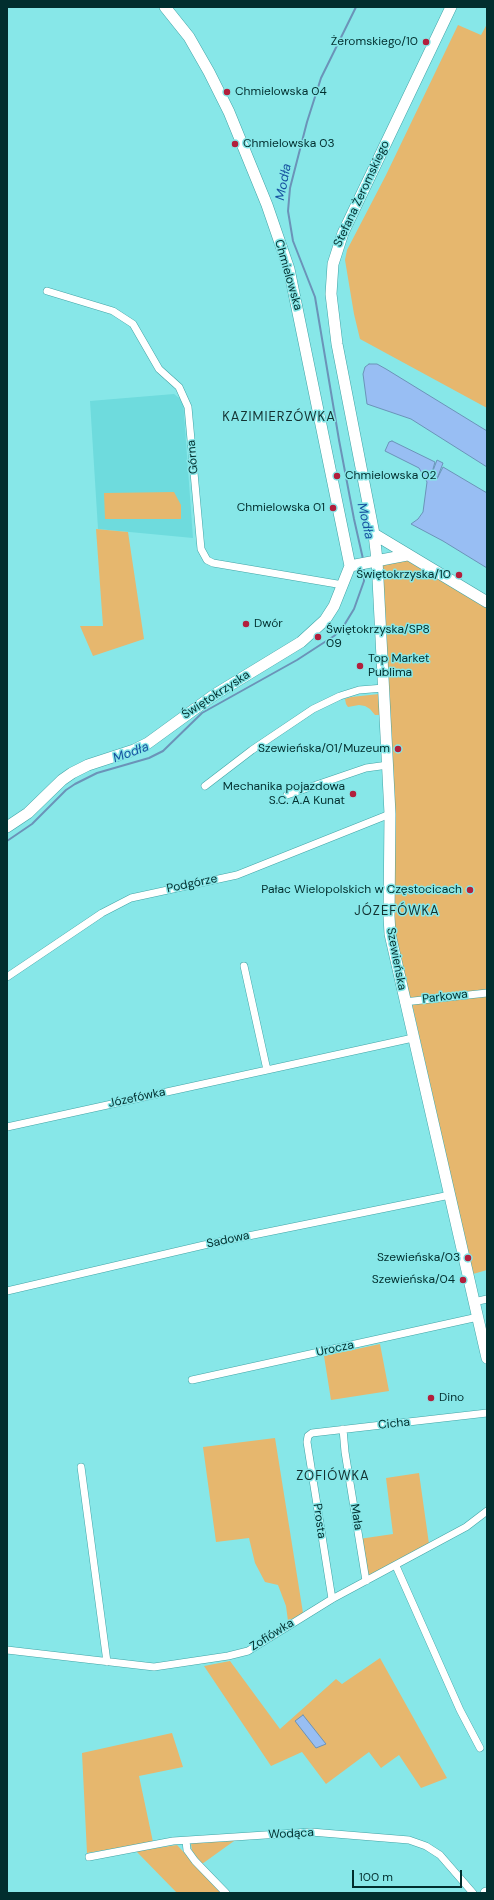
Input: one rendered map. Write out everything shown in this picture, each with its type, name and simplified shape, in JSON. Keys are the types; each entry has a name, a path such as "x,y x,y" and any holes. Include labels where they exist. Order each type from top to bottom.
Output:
{"street":[{"name":"Chmielowska","path":"165,7 189,37 209,72 229,112 267,205 289,269 364,563"},
{"name":"Stefana Żeromskiego","path":"364,563 374,534 332,311 333,264 342,233 451,7"},
{"name":"Górna","path":"47,291 113,311 132,324 159,369 179,387 188,407 201,549 207,560 213,563 343,585"},
{"path":"374,534 487,602"},
{"path":"364,563 407,555"},
{"name":"Świętokrzyska","path":"7,827 28,813 62,780 72,773 88,765 134,750 148,743 214,695 301,642 324,620 334,606 343,585 364,563"},
{"name":"Szewieńska","path":"364,563 384,688 390,814 389,928 404,1002 450,1194 487,1358"},
{"path":"205,786 252,750 313,710 340,696 359,690 384,688"},
{"path":"287,795 366,768 388,764"},
{"name":"Podgórze","path":"7,977 102,912 131,898 237,875 390,814"},
{"path":"244,966 267,1070"},
{"name":"Parkowa","path":"404,1002 487,993"},
{"name":"Józefówka","path":"7,1126 413,1038"},
{"name":"Sadowa","path":"7,1291 204,1245 450,1194"},
{"path":"474,1302 487,1299"},
{"name":"Urocza","path":"192,1380 478,1317"},
{"name":"Cicha","path":"307,1442 308,1436 312,1433 487,1413"},
{"name":"Mała","path":"343,1429 345,1452 366,1581"},
{"name":"Prosta","path":"307,1442 332,1599"},
{"path":"81,1467 107,1662"},
{"name":"Zofiówka","path":"7,1650 154,1667 228,1656 248,1651 332,1599 396,1566 466,1527 487,1511"},
{"path":"396,1566 460,1710 480,1748"},
{"name":"Wodąca","path":"89,1857 173,1841 311,1832 409,1840 426,1846 440,1855 473,1893"},
{"path":"186,1841 187,1850 195,1861 226,1893"}],"shaded area":[{"path":"487,24 487,408 360,339 354,314 345,260 347,250 386,175 458,25 481,35"},
{"path":"369,364 377,364 386,369 487,431 487,467 411,419 367,404 363,374 365,367"},
{"path":"174,394 183,401 193,538 98,529 90,401"},
{"path":"392,441 435,462 431,476 437,460 443,463 437,479 443,467 487,493 487,568 443,541 411,524 418,519 423,512 427,482 419,468 385,451 389,442"},
{"path":"174,492 181,505 181,519 105,519 104,493"},
{"path":"96,529 128,532 144,639 93,656 80,626 103,626"},
{"path":"407,555 487,602 487,993 404,1002 390,934 381,559"},
{"path":"379,694 379,715 375,715 365,706 359,705 348,707 346,704 345,699 351,697"},
{"path":"487,996 487,1270 473,1274 412,1004"},
{"path":"380,1344 389,1391 331,1400 324,1356"},
{"path":"275,1438 303,1613 288,1621 286,1606 278,1585 265,1582 255,1563 249,1538 216,1542 203,1447"},
{"path":"419,1473 429,1544 368,1577 359,1539 393,1534 386,1478"},
{"path":"380,1658 447,1778 421,1788 399,1755 381,1768 369,1752 326,1784 302,1752 271,1766 204,1666 230,1661 280,1729 336,1679 342,1684"},
{"path":"303,1715 326,1744 316,1748 295,1721"},
{"path":"172,1733 183,1767 139,1776 153,1842 87,1853 82,1753"},
{"path":"234,1841 202,1864 192,1851 191,1843"},
{"path":"177,1845 222,1893 177,1893 136,1851"}],"waterway":[{"name":"Modła","path":"356,7 321,78 307,122 290,188 288,211 293,241 315,297 339,440 363,559"},
{"name":"Modła","path":"7,841 32,824 66,790 75,784 97,773 149,758 163,751 202,713 297,660 334,636 343,627 354,609 364,581 364,567"}],"place":[{"name":"Żeromskiego/10","path":"426,42"},
{"name":"Chmielowska 04","path":"227,92"},
{"name":"Chmielowska 03","path":"235,144"},
{"name":"Chmielowska 02","path":"337,476"},
{"name":"Chmielowska 01","path":"333,508"},
{"name":"Świętokrzyska/10","path":"459,575"},
{"name":"Dwór","path":"246,624"},
{"name":"Świętokrzyska/SP8 09","path":"318,637"},
{"name":"Top Market Publima","path":"360,666"},
{"name":"Szewieńska/01/Muzeum","path":"398,749"},
{"name":"Mechanika pojazdowa S.C. A.A Kunat","path":"353,794"},
{"name":"Pałac Wielopolskich w Częstocicach","path":"470,890"},
{"name":"Szewieńska/03","path":"468,1258"},
{"name":"Szewieńska/04","path":"463,1280"},
{"name":"Dino","path":"431,1398"}],"district":[{"name":"KAZIMIERZÓWKA","path":"279,418"},
{"name":"JÓZEFÓWKA","path":"397,912"},
{"name":"ZOFIÓWKA","path":"333,1477"}]}
